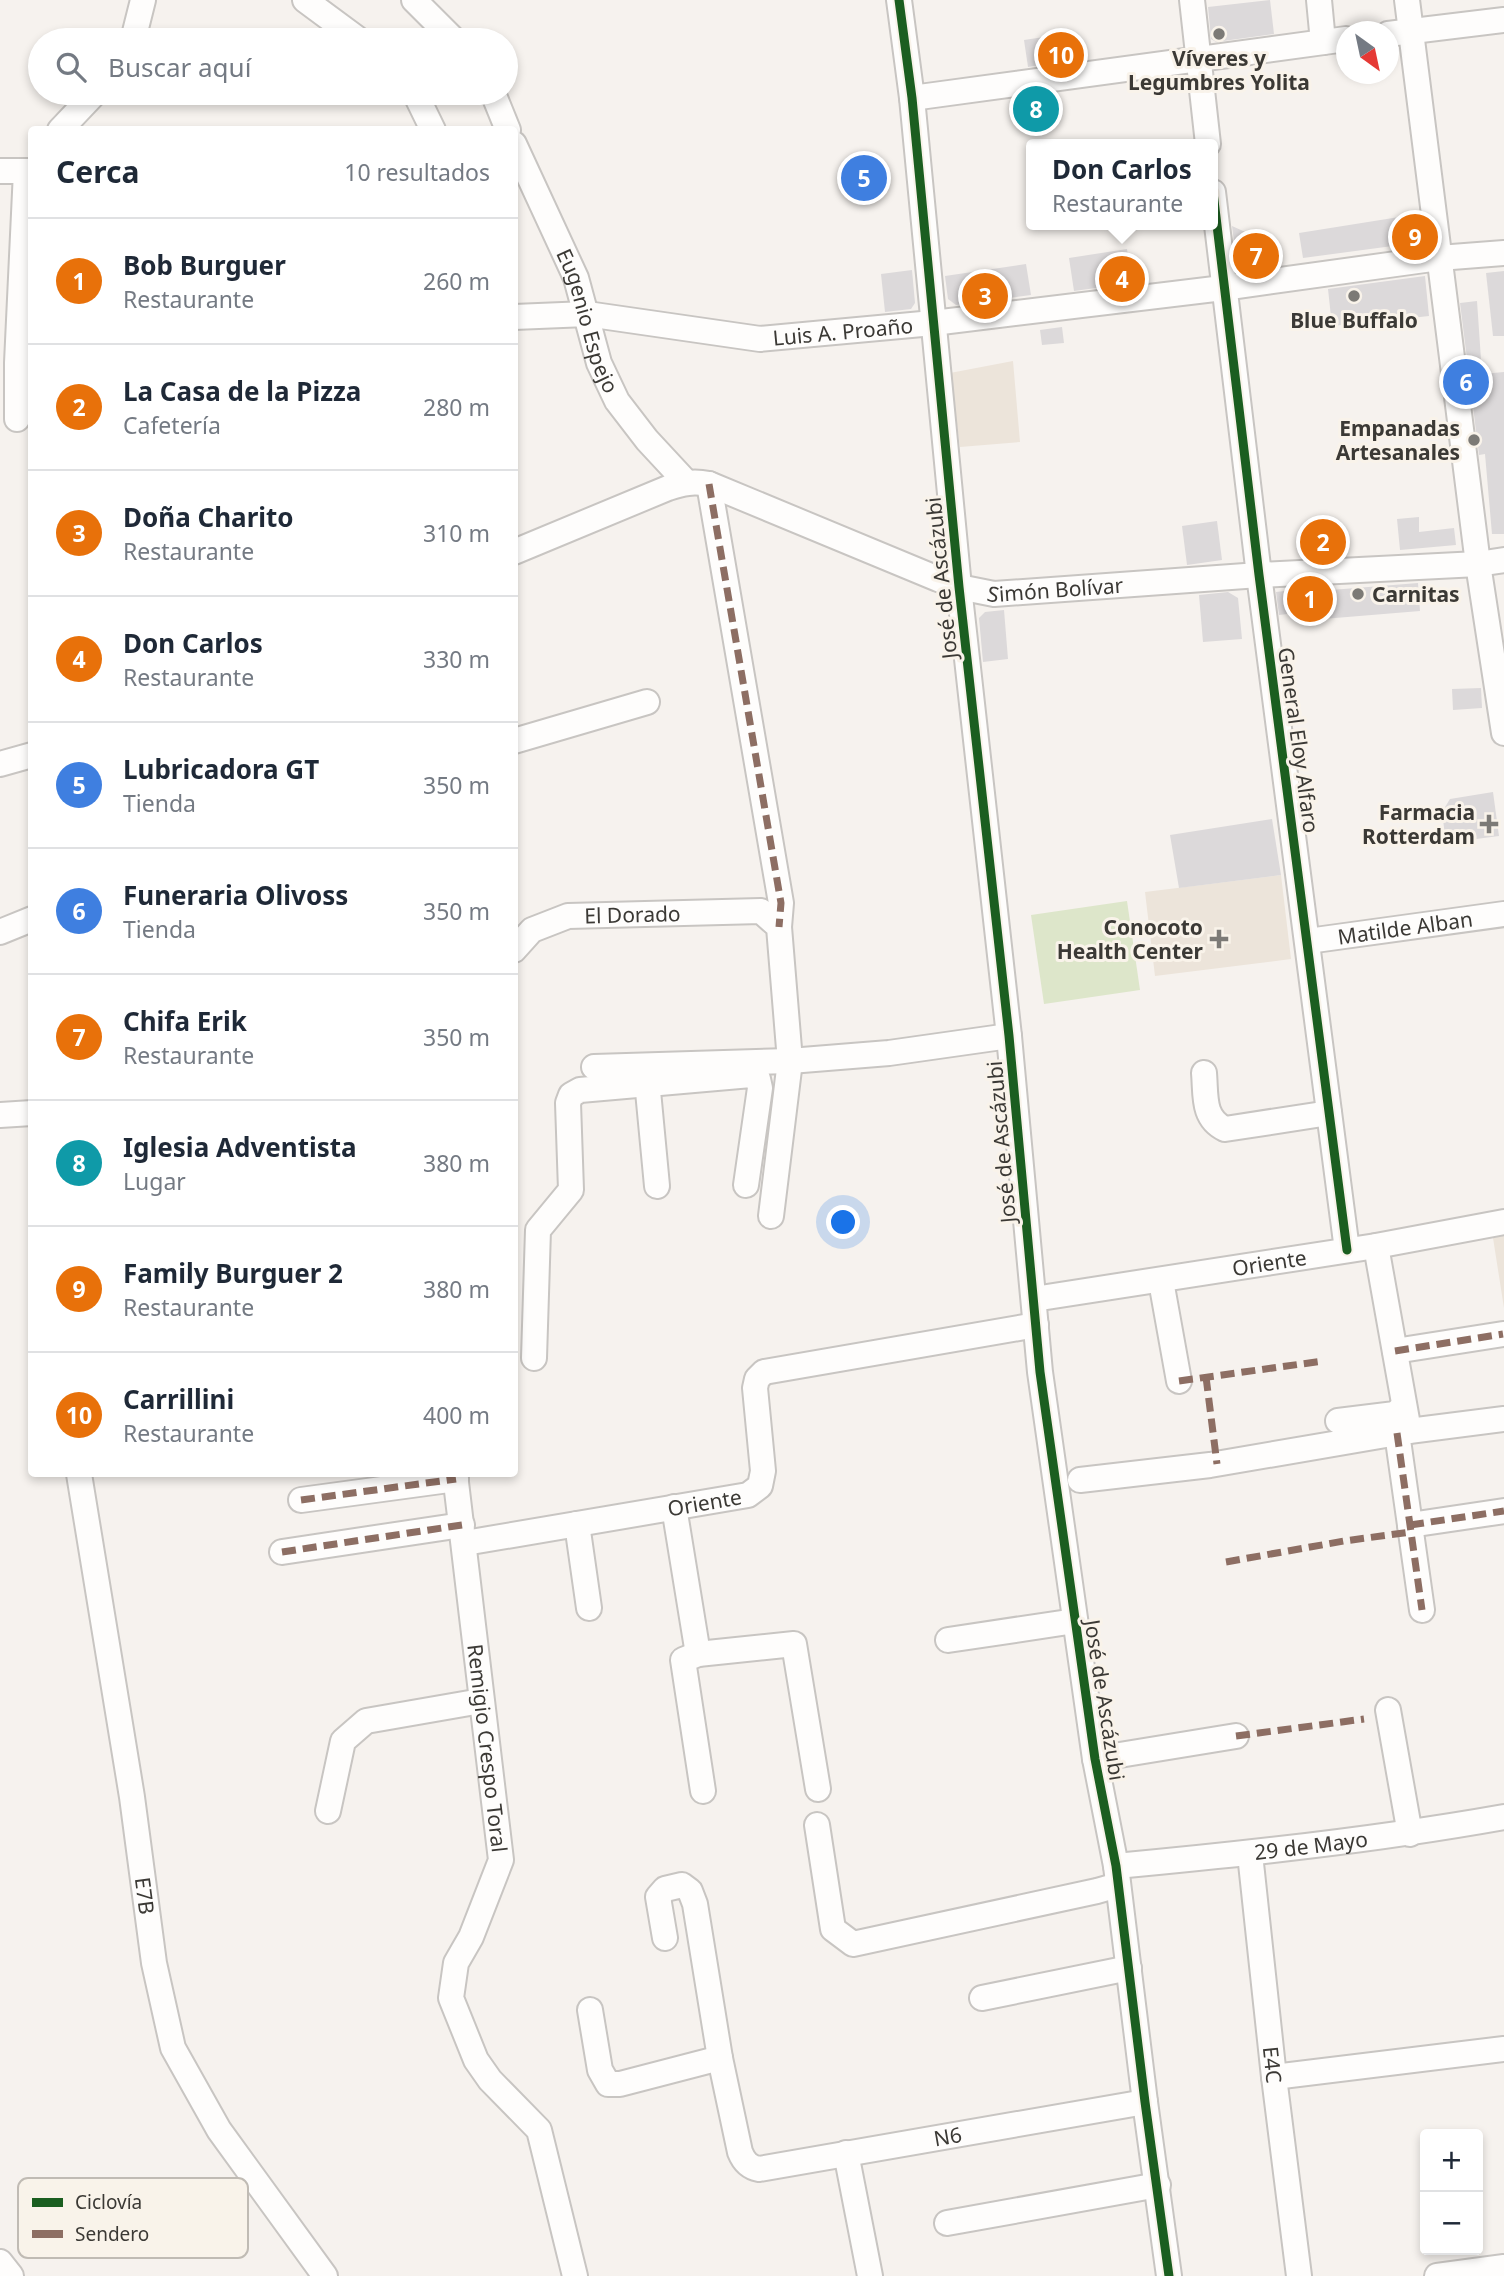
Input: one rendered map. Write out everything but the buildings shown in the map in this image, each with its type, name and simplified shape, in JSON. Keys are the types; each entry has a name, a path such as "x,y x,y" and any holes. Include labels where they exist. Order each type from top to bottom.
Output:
{"street":[{"path":"136,28 143,0"},
{"path":"305,0 343,28"},
{"path":"414,0 442,28"},
{"name":"José de Ascázubi","path":"899,0 912,98 959,587 1009,1036 1040,1372 1095,1759 1117,1875 1170,2276"},
{"path":"1192,0 1207,139"},
{"path":"912,98 1335,41 1319,0"},
{"path":"1407,0 1400,32 1439,258 1478,564 1504,733"},
{"path":"1400,32 1504,20"},
{"path":"64,126 84,105"},
{"path":"421,105 431,126"},
{"path":"498,105 506,126"},
{"name":"Eugenio Espejo","path":"518,153 576,278 599,363 617,401 647,440 698,483"},
{"path":"0,171 28,169"},
{"path":"17,419 16,363 28,197"},
{"name":"General Eloy Alfaro","path":"1217,230 1347,1250"},
{"name":"Luis A. Proaño","path":"518,317 587,314 760,339 933,323 1223,288 1439,258 1504,253"},
{"path":"518,550 698,483 781,903 770,919 790,1061 771,1216"},
{"name":"Simón Bolívar","path":"698,483 959,587 993,594 1259,575 1478,564 1504,560"},
{"path":"518,740 647,702"},
{"path":"0,764 28,756"},
{"name":"Matilde Alban","path":"1308,941 1504,914"},
{"name":"El Dorado","path":"518,946 532,930 568,916 770,919"},
{"path":"0,932 28,921"},
{"path":"534,1358 538,1230 571,1190 568,1103 571,1095 580,1090 647,1074 889,1053 1009,1036"},
{"path":"594,1067 647,1074 751,1075 758,1079 760,1088 746,1185"},
{"path":"1204,1073 1208,1113 1216,1125 1224,1129 1329,1113"},
{"path":"647,1074 657,1186"},
{"path":"0,1115 28,1113"},
{"name":"Oriente","path":"1034,1299 1376,1246 1504,1222"},
{"path":"1376,1246 1405,1406 1403,1432 1410,1525 1422,1610"},
{"path":"1161,1280 1179,1381"},
{"name":"Oriente","path":"282,1552 577,1524 740,1497 753,1493 760,1486 763,1471 755,1383 764,1372 1036,1325"},
{"path":"1395,1351 1503,1334"},
{"path":"1338,1422 1395,1414 1405,1406"},
{"path":"1080,1480 1210,1465 1403,1432 1504,1419"},
{"name":"E7B","path":"79,1477 132,1797 155,1963 173,2048 219,2130 325,2276"},
{"path":"300,1500 450,1477"},
{"name":"Remigio Crespo Toral","path":"456,1477 501,1860 471,1937 456,1963 451,1998 476,2060 491,2080 539,2130 575,2276"},
{"path":"674,1507 698,1654"},
{"path":"1410,1525 1504,1511"},
{"path":"577,1524 589,1608"},
{"path":"948,1640 1075,1621"},
{"path":"703,1791 683,1660 698,1654 761,1650 794,1644 818,1789"},
{"path":"328,1811 343,1741 366,1721 481,1701"},
{"path":"1388,1710 1410,1834"},
{"path":"1095,1759 1236,1736"},
{"name":"29 de Mayo","path":"817,1825 833,1929 853,1944 1097,1891 1117,1875 1250,1854 1410,1834 1504,1817"},
{"name":"E4C","path":"1250,1854 1299,2276"},
{"path":"590,2010 600,2070 608,2084 620,2084 720,2058 695,1904 690,1891 682,1885 665,1889 658,1897 665,1938"},
{"path":"982,1997 1129,1968"},
{"path":"1274,2077 1504,2049"},
{"name":"N6","path":"720,2058 740,2152 749,2166 759,2169 1145,2102"},
{"path":"846,2153 870,2276"},
{"path":"947,2223 1158,2185"},
{"path":"0,2262 11,2276"},
{"path":"1437,2276 1504,2267"}],"shaded area":[{"path":"1013,361 1020,442 960,447 950,373"},
{"name":"Conocoto Health Center","path":"1281,875 1291,959 1155,976 1145,892"},
{"path":"1504,1235 1504,1308 1493,1238"}],"green space":[{"path":"1127,901 1140,990 1044,1004 1031,915"}],"marked path":[{"path":"709,484 781,903 779,927"},
{"path":"1395,1351 1503,1334"},
{"path":"1179,1381 1323,1361"},
{"path":"1206,1377 1217,1464"},
{"path":"1397,1433 1422,1610"},
{"path":"301,1500 456,1479"},
{"path":"1410,1525 1504,1511"},
{"path":"282,1552 462,1525"},
{"path":"1226,1562 1411,1532"},
{"path":"1236,1736 1364,1719"}],"cycle path":[{"path":"899,0 912,98 959,587 1009,1036 1040,1372 1095,1759 1116,1866 1169,2276"},
{"path":"1218,230 1259,575 1347,1250"}],"place":[{"name":"Víveres y Legumbres Yolita","path":"1219,34"},
{"name":"Carrillini","path":"1061,55"},
{"name":"Iglesia Adventista","path":"1036,109"},
{"name":"Lubricadora GT","path":"864,178"},
{"name":"Family Burguer 2","path":"1415,237"},
{"name":"Chifa Erik","path":"1256,256"},
{"name":"Don Carlos","path":"1122,279"},
{"name":"Doña Charito","path":"985,296"},
{"name":"Blue Buffalo","path":"1354,296"},
{"name":"Funeraria Olivoss","path":"1466,382"},
{"name":"Empanadas Artesanales","path":"1474,440"},
{"name":"La Casa de la Pizza","path":"1323,542"},
{"name":"Carnitas","path":"1358,594"},
{"name":"Bob Burguer","path":"1310,599"},
{"name":"Farmacia Rotterdam","path":"1489,824"},
{"name":"Conocoto Health Center","path":"1219,939"}]}
